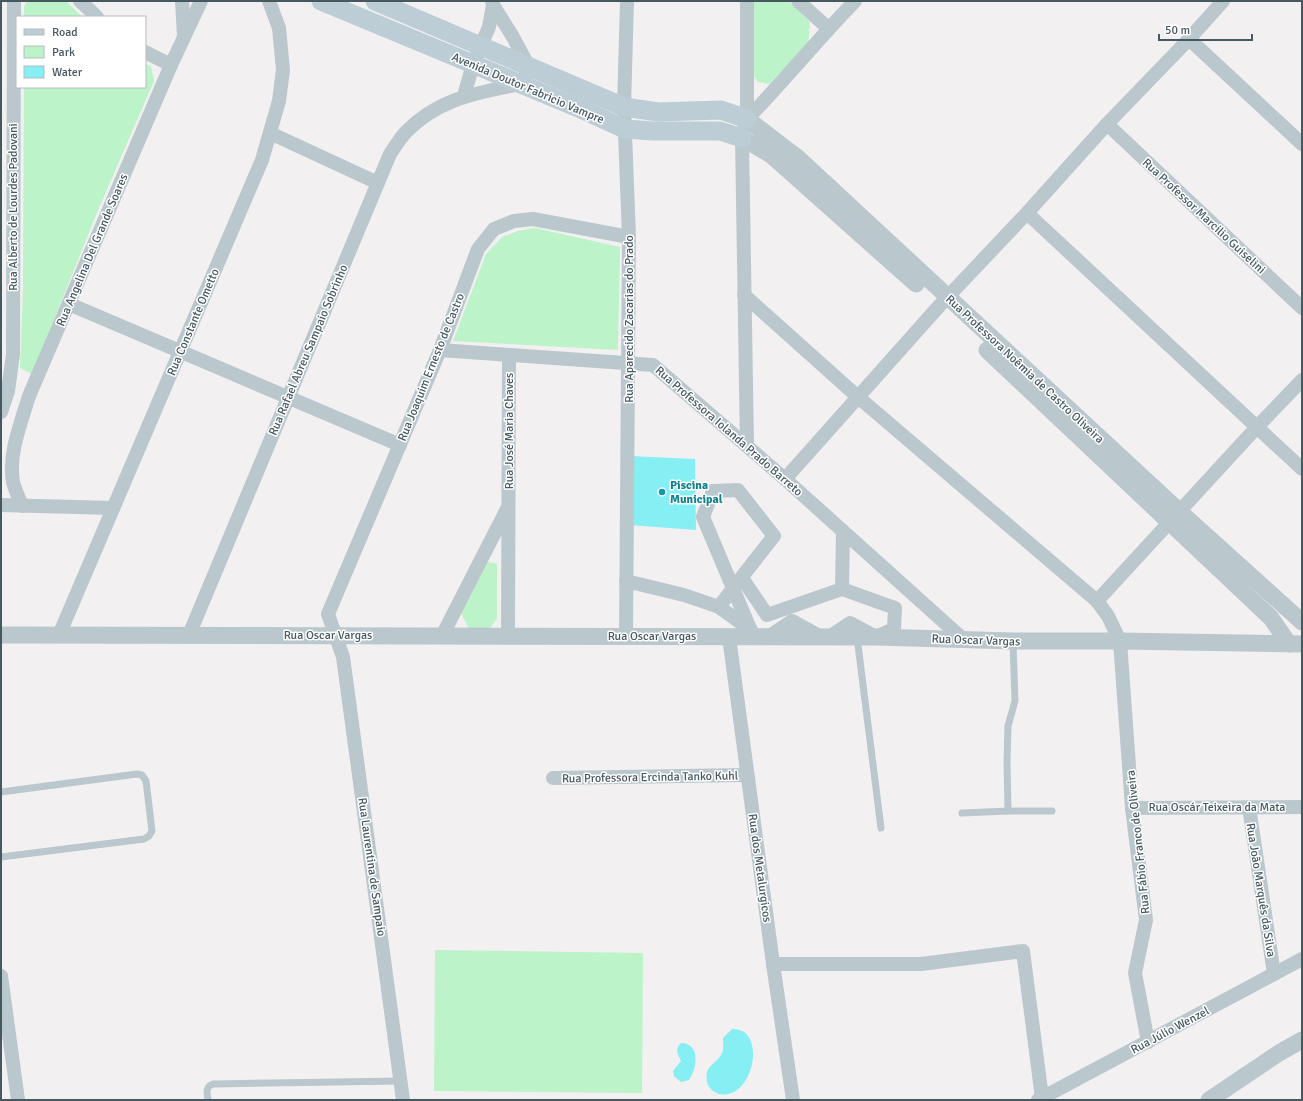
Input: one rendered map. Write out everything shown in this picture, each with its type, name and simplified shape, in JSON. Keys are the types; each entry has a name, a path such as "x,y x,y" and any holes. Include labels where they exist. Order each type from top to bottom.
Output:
{"main road":[{"name":"Avenida Doutor Fabricio Vampre","path":"321,1 581,109 625,129 653,131 720,131 742,138"},
{"name":"Avenida Doutor Fabricio Vampre","path":"375,1 624,107 658,112 721,110 747,119"}],"street":[{"name":"Rua Alberto de Lourdes Padovani","path":"1,412 8,391 13,354 14,1"},
{"path":"80,1 96,16"},
{"path":"182,1 184,36"},
{"name":"Rua Angelina Del Grande Soares","path":"22,506 14,483 12,464 17,439 29,396 171,65 201,1"},
{"name":"Rua Constante Ometto","path":"58,635 262,160 279,101 283,70 280,28 269,1"},
{"name":"Rua Aparecido Zacarias do Prado","path":"626,636 630,236 624,107 627,1"},
{"path":"747,1 747,119 742,138 747,446"},
{"path":"798,1 828,28"},
{"path":"747,119 775,91 828,28 855,1"},
{"path":"785,479 944,301 1027,213 1107,124 1224,1"},
{"path":"464,96 473,64 489,27 492,3"},
{"path":"492,3 529,67 521,84"},
{"path":"1189,39 1302,144"},
{"path":"146,52 171,65"},
{"name":"Rua Rafael Abreu Sampaio Sobrinho","path":"189,635 390,154 406,132 429,113 446,103 464,96 521,84"},
{"name":"Rua Professora Noêmia de Castro Oliveira","path":"747,119 798,158 944,301 1174,517 1296,644"},
{"name":"Rua Professor Marcilio Guiselini","path":"1107,124 1302,308"},
{"path":"270,133 378,183"},
{"name":"Rua Professora Noêmia de Castro Oliveira","path":"742,138 771,155 944,301"},
{"path":"1027,213 1302,469"},
{"name":"Rua Joaquim Ernesto de Castro","path":"336,635 328,614 440,350 478,249 494,229 514,221 532,219 630,236"},
{"path":"744,295 858,397 1097,601 1108,616 1120,641"},
{"path":"69,304 400,444"},
{"name":"Rua Professora Iolanda Prado Barreto","path":"440,350 654,365 785,479 964,640"},
{"name":"Rua José Maria Chaves","path":"508,636 509,355"},
{"path":"1097,601 1302,380"},
{"path":"8,391 29,396"},
{"path":"719,607 733,589 742,578 774,536 738,490 713,491 703,517 733,589 760,635"},
{"path":"1,505 113,508"},
{"name":"Rua José Maria Chaves","path":"442,636 508,507"},
{"name":"Rua Professora Noêmia de Castro Oliveira","path":"1174,517 1302,622"},
{"path":"842,589 843,531"},
{"path":"742,578 767,616 842,589 895,608 894,629 876,637 850,623 825,637"},
{"path":"626,581 684,595 719,607 760,635"},
{"name":"Rua Oscar Vargas","path":"1,635 729,637 760,635 1013,641 1296,644"},
{"name":"Rua Laurentina de Sampaio","path":"336,635 344,657 403,1100"},
{"name":"Rua dos Metalurgicos","path":"729,637 793,1100"},
{"name":"Rua Fábio Franco de Oliveira","path":"1120,641 1132,808 1146,920 1136,973 1148,1042"},
{"name":"Rua Professora Ercinda Tanko Kuhl","path":"553,778 747,775"},
{"name":"Rua João Marquês da Silva","path":"1248,807 1274,974"},
{"name":"Rua Oscár Teixeira da Mata","path":"1132,808 1302,807"},
{"path":"773,964 921,964 1023,951 1040,1099"},
{"name":"Rua Júlio Wenzel","path":"1040,1099 1302,959"},
{"path":"1,976 18,1100"},
{"path":"1209,1100 1279,1053 1302,1040"}],"lane":[{"path":"857,637 882,828"},
{"path":"1008,811 1008,726 1015,701 1013,641"},
{"path":"1,792 137,774 142,775 146,781 152,831 149,836 144,839 1,857"},
{"path":"962,813 1052,811"},
{"path":"208,1100 207,1088 212,1084 400,1082"}],"green space":[{"path":"28,1 66,1 81,16 24,16 24,6"},
{"path":"754,1 788,1 810,22 808,45 769,84 758,82 752,73"},
{"path":"146,64 151,66 154,81 99,208 32,374 20,368 23,287 24,88 146,88"},
{"path":"535,228 620,247 618,350 453,341 486,254 502,237 518,231"},
{"path":"488,562 497,564 497,619 489,629 469,629 461,613"},
{"path":"435,950 643,953 642,1093 434,1091"}],"water":[{"name":"Piscina Municipal","path":"630,456 695,459 696,530 629,525"},
{"path":"732,1029 743,1032 750,1039 753,1051 752,1063 748,1076 741,1087 731,1093 719,1094 708,1086 707,1072 720,1057 723,1048 723,1038"},
{"path":"681,1043 692,1047 696,1057 694,1070 689,1080 681,1082 674,1076 673,1071 681,1061 677,1050"}],"place":[{"name":"Piscina Municipal","path":"662,492"}]}
